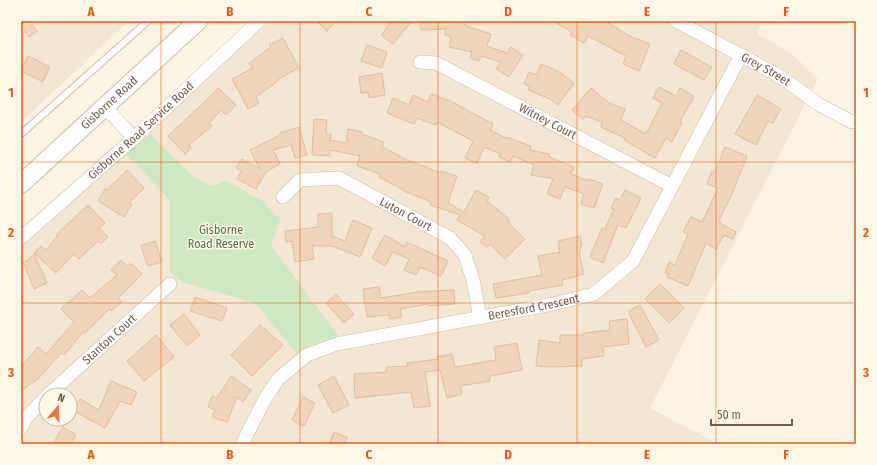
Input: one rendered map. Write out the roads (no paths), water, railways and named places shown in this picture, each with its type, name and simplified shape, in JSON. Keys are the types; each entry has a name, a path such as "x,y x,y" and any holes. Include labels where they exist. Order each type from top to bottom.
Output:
{"main road":[{"name":"Gisborne Road","path":"21,184 198,21"}],"street":[{"name":"Gisborne Road Service Road","path":"21,238 134,138 259,21"},
{"name":"Grey Street","path":"676,21 774,73 818,104 852,122"},
{"name":"Beresford Crescent","path":"242,444 265,399 278,379 307,355 337,344 553,304 594,294 633,261 741,55"},
{"name":"Witney Court","path":"420,62 436,64 672,186"},
{"path":"106,106 134,138"},
{"name":"Luton Court","path":"283,197 300,180 339,178 450,238 465,255 473,280 480,318"},
{"name":"Stanton Court","path":"57,387 170,284"},
{"path":"21,428 27,417 38,405"}],"lane":[{"path":"21,134 148,21"}],"park label":[{"name":"Gisborne Road Reserve","path":"221,237"}]}
